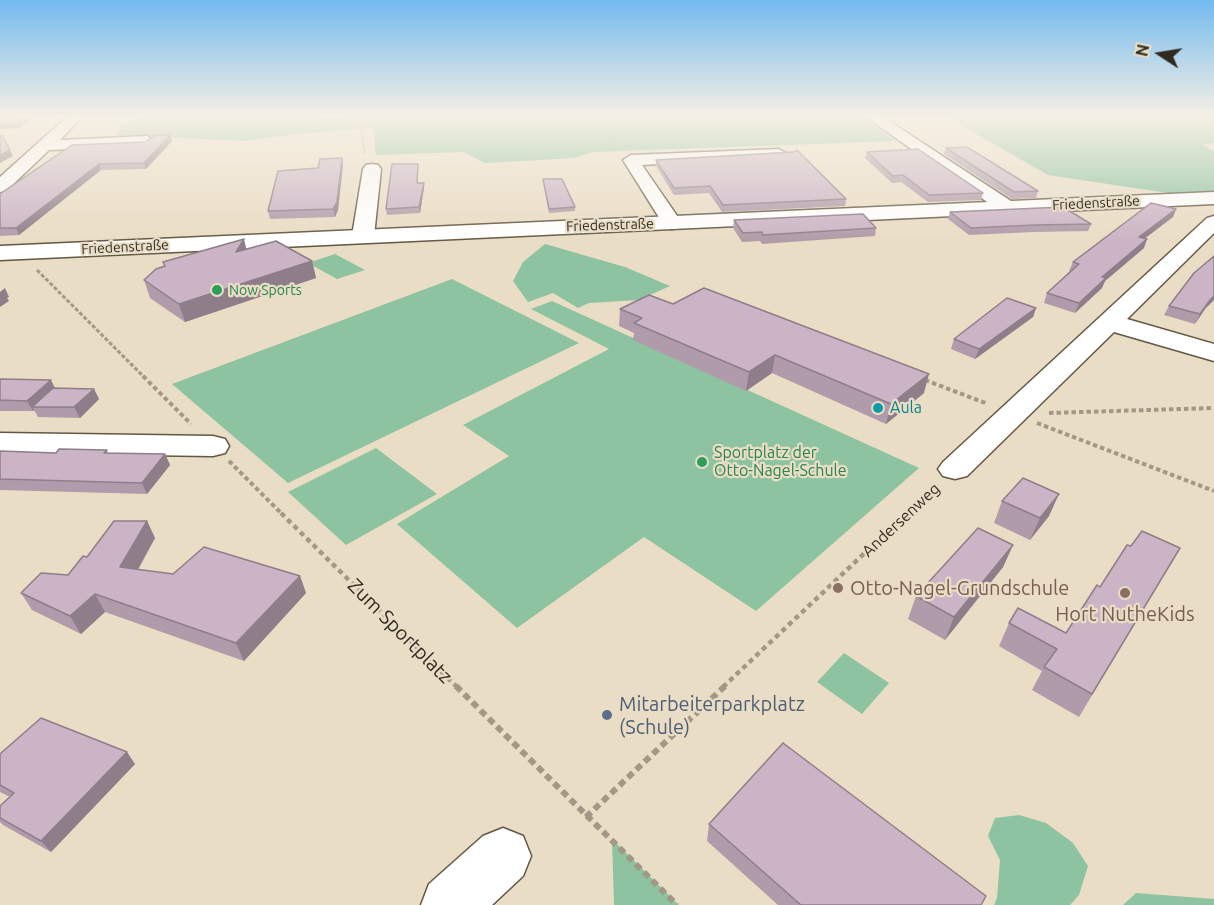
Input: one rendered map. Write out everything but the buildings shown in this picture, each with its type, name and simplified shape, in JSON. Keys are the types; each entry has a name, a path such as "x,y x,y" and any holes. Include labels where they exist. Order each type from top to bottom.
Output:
{"street":[{"path":"0,187 32,157"},
{"path":"631,160 693,157"},
{"path":"932,157 1006,207"},
{"path":"631,160 672,223"},
{"path":"363,236 372,169"},
{"name":"Friedenstraße","path":"7,254 1214,198"},
{"name":"Andersenweg","path":"955,469 1214,222"},
{"path":"1110,322 1214,353"},
{"path":"0,443 213,446"},
{"path":"450,905 503,856"}],"path":[{"path":"365,157 372,169"},
{"name":"Zum Sportplatz","path":"7,254 23,256 586,816"},
{"path":"923,379 1214,491"},
{"path":"1012,414 1214,408"},
{"name":"Andersenweg","path":"586,816 955,469"},
{"path":"586,816 676,905"}],"green space":[{"path":"473,157 576,157 574,158 485,163"},
{"path":"1017,157 1214,157 1214,193 1181,195 1048,175"},
{"path":"545,244 625,267 670,286 639,300 589,303 578,308 553,293 528,302 513,281 523,262"},
{"path":"335,254 365,270 337,279 308,263"},
{"path":"452,279 579,343 288,483 172,384"},
{"name":"Sportplatz der Otto-Nagel-Schule","path":"552,301 919,468 756,611 644,537 517,628 397,524 509,456 463,425 609,349 531,309"},
{"path":"376,448 437,494 346,545 288,492"},
{"path":"844,653 889,683 862,714 817,682"},
{"path":"1019,815 1046,823 1073,843 1088,866 1079,895 1070,905 994,905 997,898 1000,860 988,836 995,818"},
{"path":"612,839 679,905 614,905"},
{"path":"1136,893 1214,899 1214,905 1123,905"}],"place":[{"name":"Now Sports","path":"217,290"},
{"name":"Aula","path":"878,408"},
{"name":"Sportplatz der Otto-Nagel-Schule","path":"702,462"},
{"name":"Otto-Nagel-Grundschule","path":"838,588"},
{"name":"Hort NutheKids","path":"1125,593"},
{"name":"Mitarbeiterparkplatz (Schule)","path":"607,715"}]}
